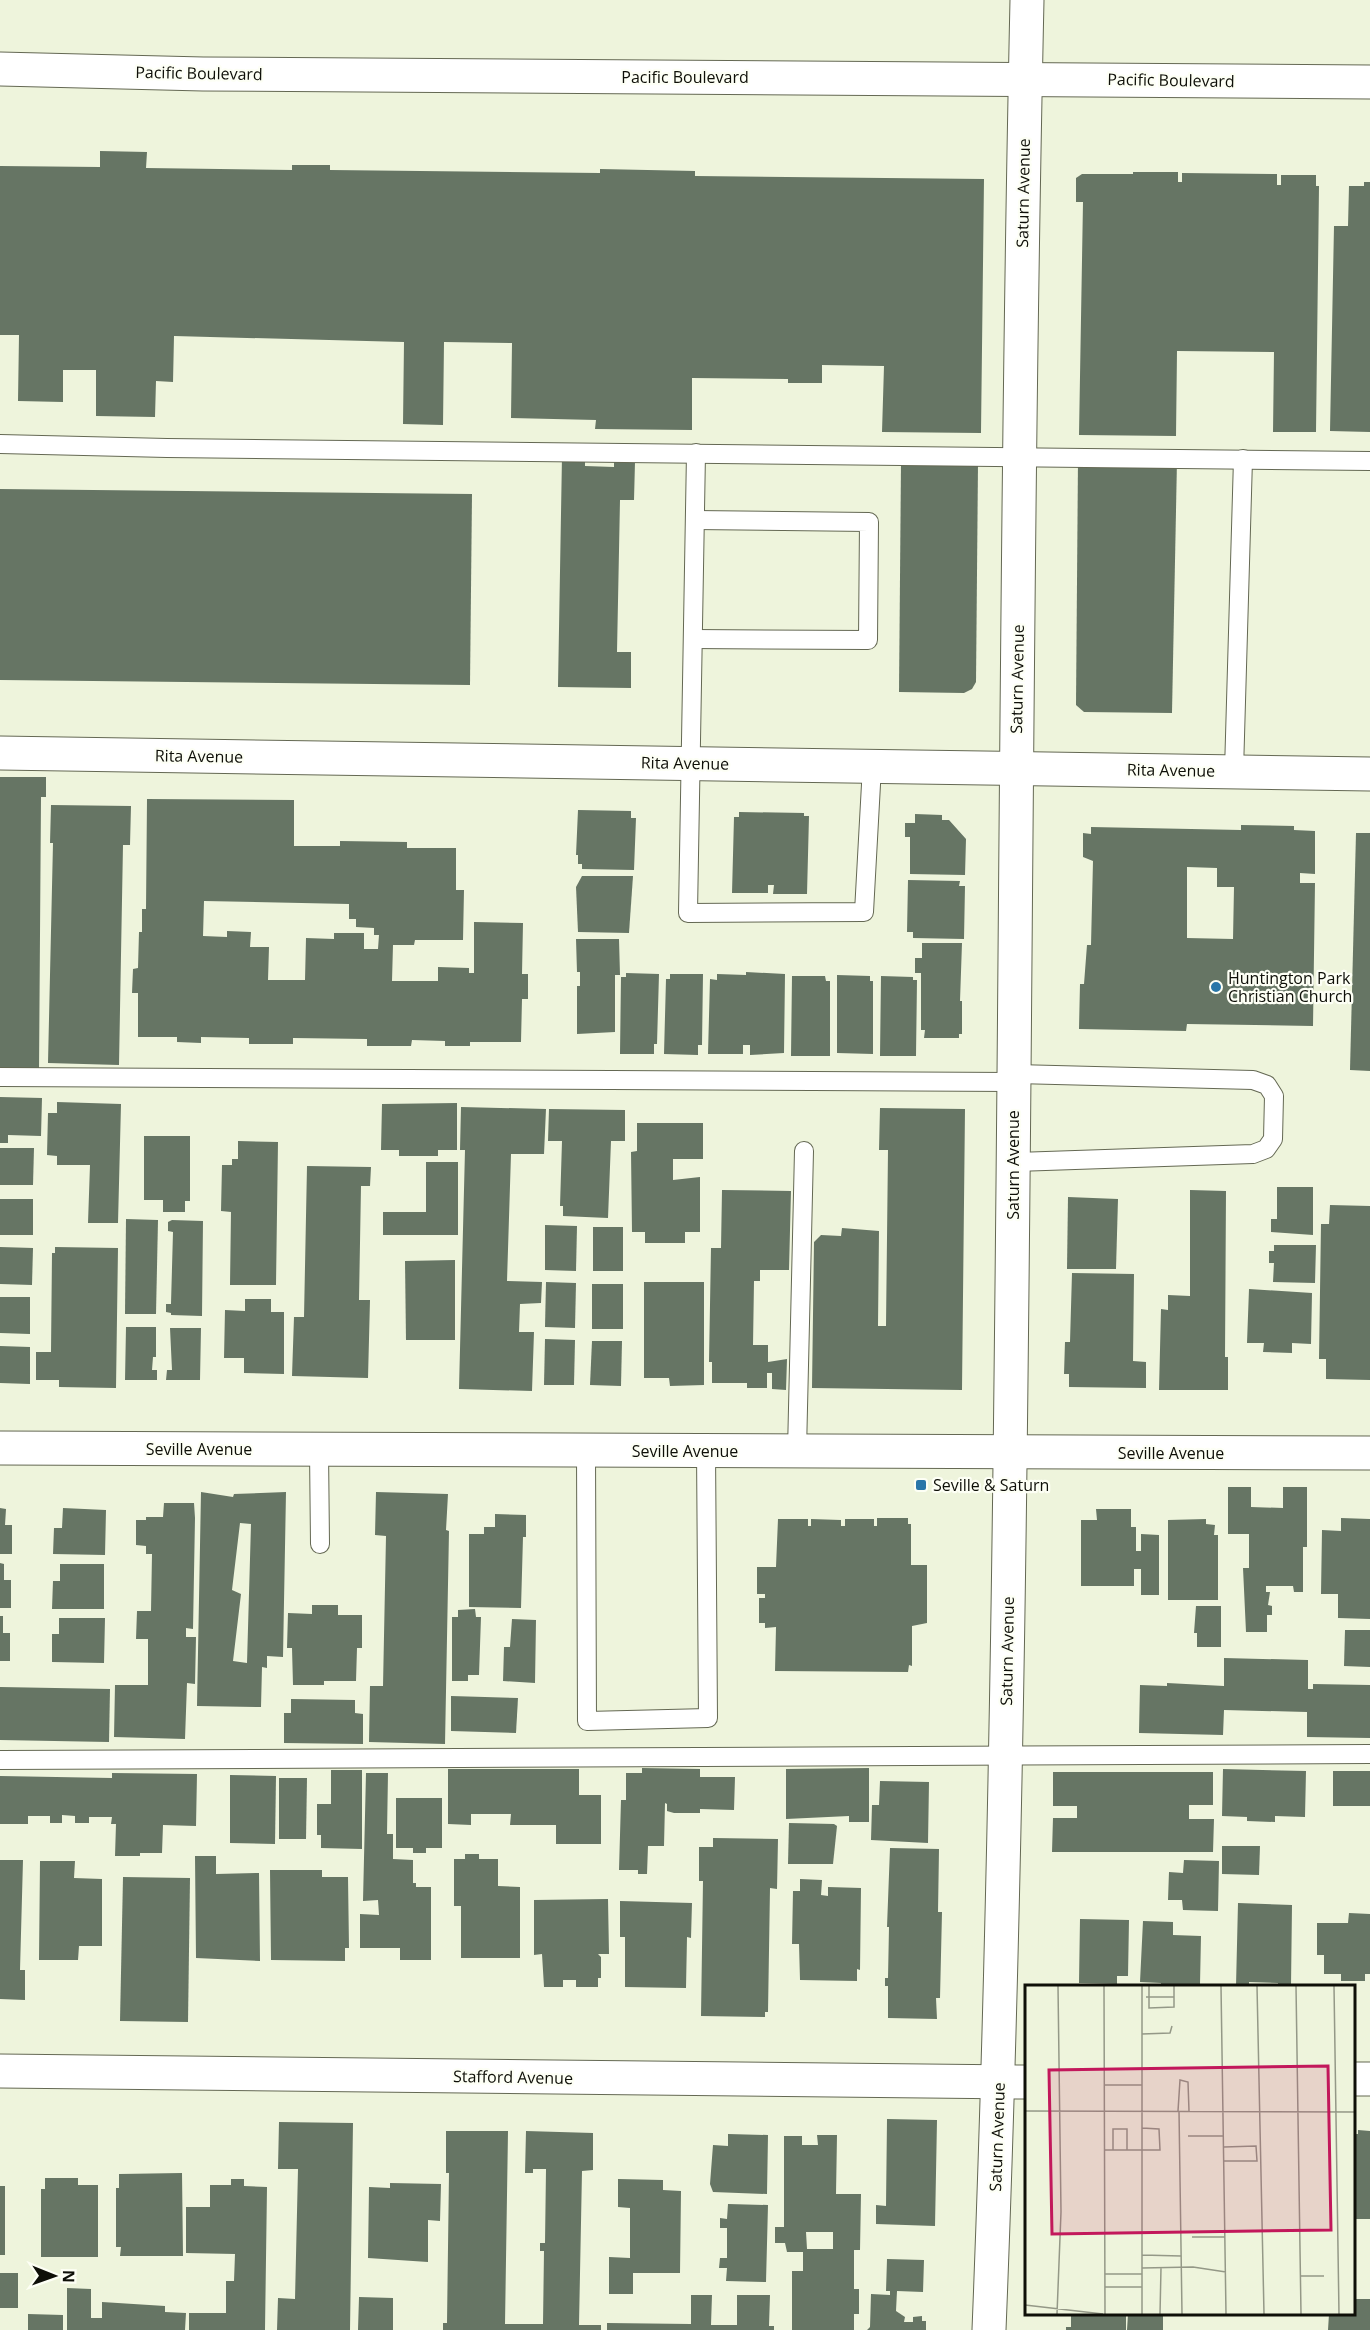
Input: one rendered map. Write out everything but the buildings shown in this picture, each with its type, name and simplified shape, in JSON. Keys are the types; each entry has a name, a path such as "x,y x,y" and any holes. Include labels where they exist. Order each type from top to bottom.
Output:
{"street":[{"name":"Saturn Avenue","path":"989,2330 1013,2082 1005,1756 1013,1162 1015,768 1027,0"},
{"name":"Pacific Boulevard","path":"0,69 203,74 1370,82"},
{"name":"Rita Avenue","path":"0,753 1370,774"},
{"name":"Seville Avenue","path":"0,1448 706,1450 1010,1454 1370,1453"},
{"name":"Stafford Avenue","path":"0,2071 1013,2082"}],"lane":[{"path":"0,444 1370,460"},
{"path":"696,453 688,913 864,912 872,765"},
{"path":"1234,771 1243,459"},
{"path":"693,639 868,639 868,522 695,520"},
{"path":"0,1077 1253,1080 1267,1085 1274,1096 1273,1138 1266,1149 1258,1153 1013,1162"},
{"path":"797,1451 804,1151"},
{"path":"319,1450 320,1544"},
{"path":"585,1451 587,1720 708,1718 706,1450"},
{"path":"0,1760 1370,1754"}],"place":[{"name":"Huntington Park Christian Church","path":"1216,987"},
{"name":"Seville & Saturn","path":"921,1485"}]}
